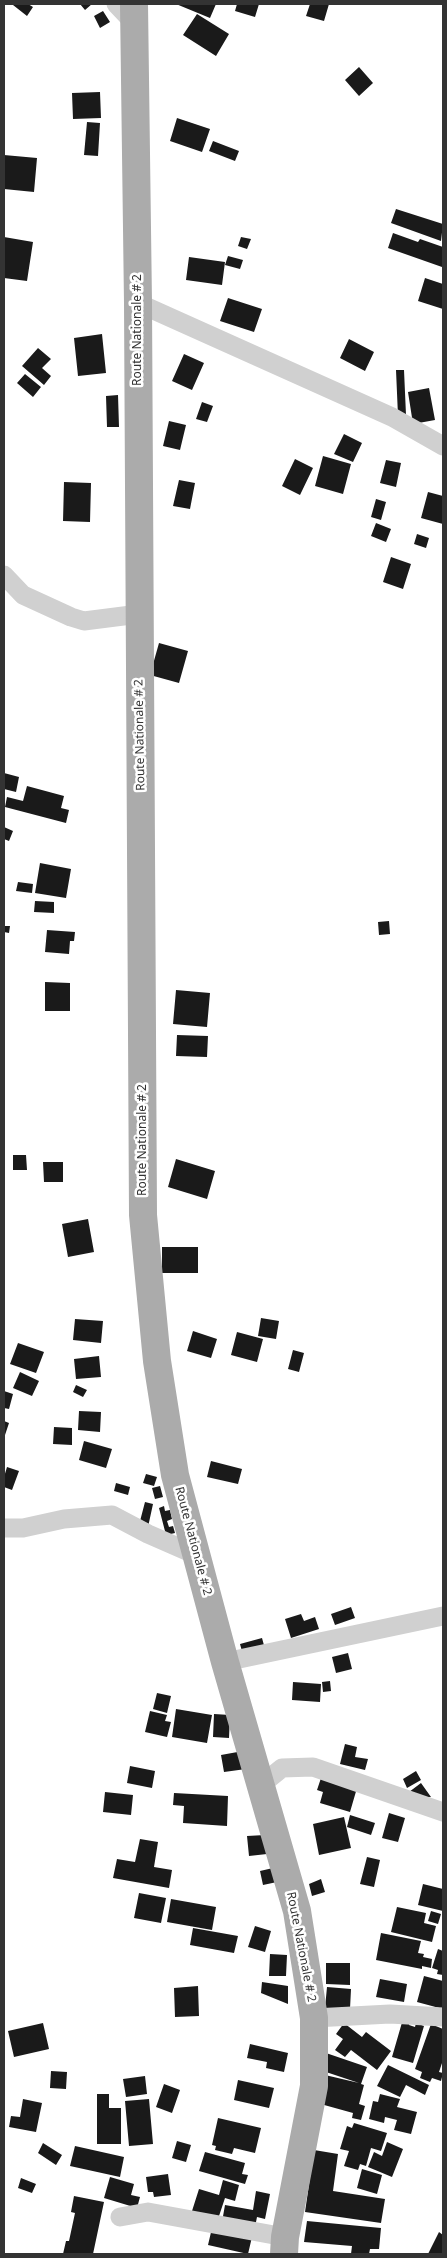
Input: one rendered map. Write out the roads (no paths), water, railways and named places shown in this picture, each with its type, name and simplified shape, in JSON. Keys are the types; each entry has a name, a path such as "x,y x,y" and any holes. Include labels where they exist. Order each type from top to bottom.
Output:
{"main road":[{"name":"Route Nationale # 2","path":"128,10 138,303 143,1216 157,1361 174,1466 225,1662 297,1911 314,2018 314,2086 284,2246"}],"street":[{"path":"138,303 442,441"},
{"path":"4,575 23,595 70,617 84,621 139,614"},
{"path":"4,1528 23,1528 64,1520 112,1515 148,1534 196,1554"},
{"path":"225,1662 443,1616"},
{"path":"260,1786 282,1768 312,1767 443,1812"},
{"path":"314,2018 390,2014 443,2017"},
{"path":"120,2217 148,2212 284,2246"}]}
